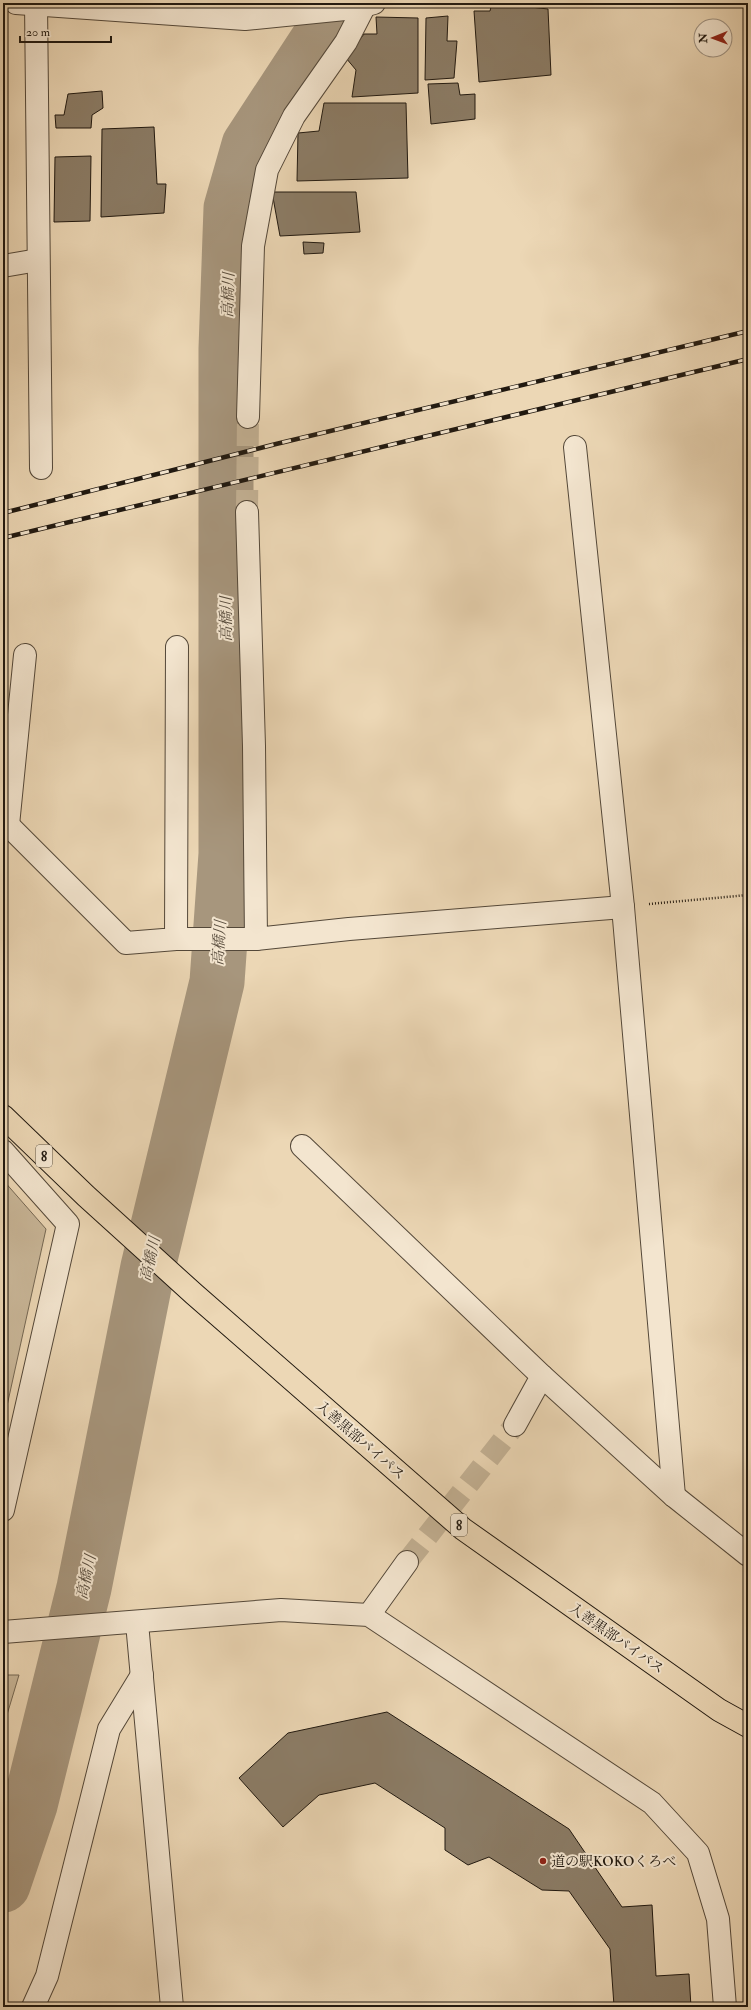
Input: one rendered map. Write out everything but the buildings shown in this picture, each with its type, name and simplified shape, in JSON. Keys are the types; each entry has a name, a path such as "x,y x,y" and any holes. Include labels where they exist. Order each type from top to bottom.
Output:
{"highway":[{"name":"入善黒部バイパス","path":"3,1116 86,1196 194,1294 463,1529 718,1710 748,1726"}],"street":[{"path":"41,468 38,260 29,4 245,11 288,14 365,6"},
{"path":"248,417 253,246 267,170 294,116 346,42 365,6"},
{"path":"3,266 38,260"},
{"path":"575,447 622,907 674,1496"},
{"path":"247,512 254,746 256,939"},
{"path":"176,939 177,647"},
{"path":"25,655 6,822 126,943 176,939 256,939 349,928 622,907"},
{"path":"302,1146 542,1376 674,1496 748,1555"},
{"path":"3,1151 68,1224 3,1510"},
{"path":"515,1425 542,1376"},
{"path":"369,1615 407,1562"},
{"path":"3,1632 137,1623 281,1610 369,1615 652,1803 698,1852 718,1919 725,2007"},
{"path":"137,1623 172,2007"},
{"path":"33,2007 47,1976 109,1729 142,1675"}],"path":[{"path":"622,907 748,895"}],"shaded area":[{"path":"3,1180 46,1229 3,1424"},
{"path":"3,1675 19,1675 3,1728"}],"waterway":[{"name":"高橋川","path":"3,1885 30,1805 84,1588 148,1267 217,982 226,854 226,349 231,208 249,145 321,35 335,3"}],"tunnel":[{"path":"247,512 248,417"},
{"path":"407,1562 515,1425"}],"railway":[{"path":"3,513 276,444 748,331"},
{"path":"3,538 748,359"}],"place":[{"name":"道の駅KOKOくろべ","path":"543,1861"}]}
